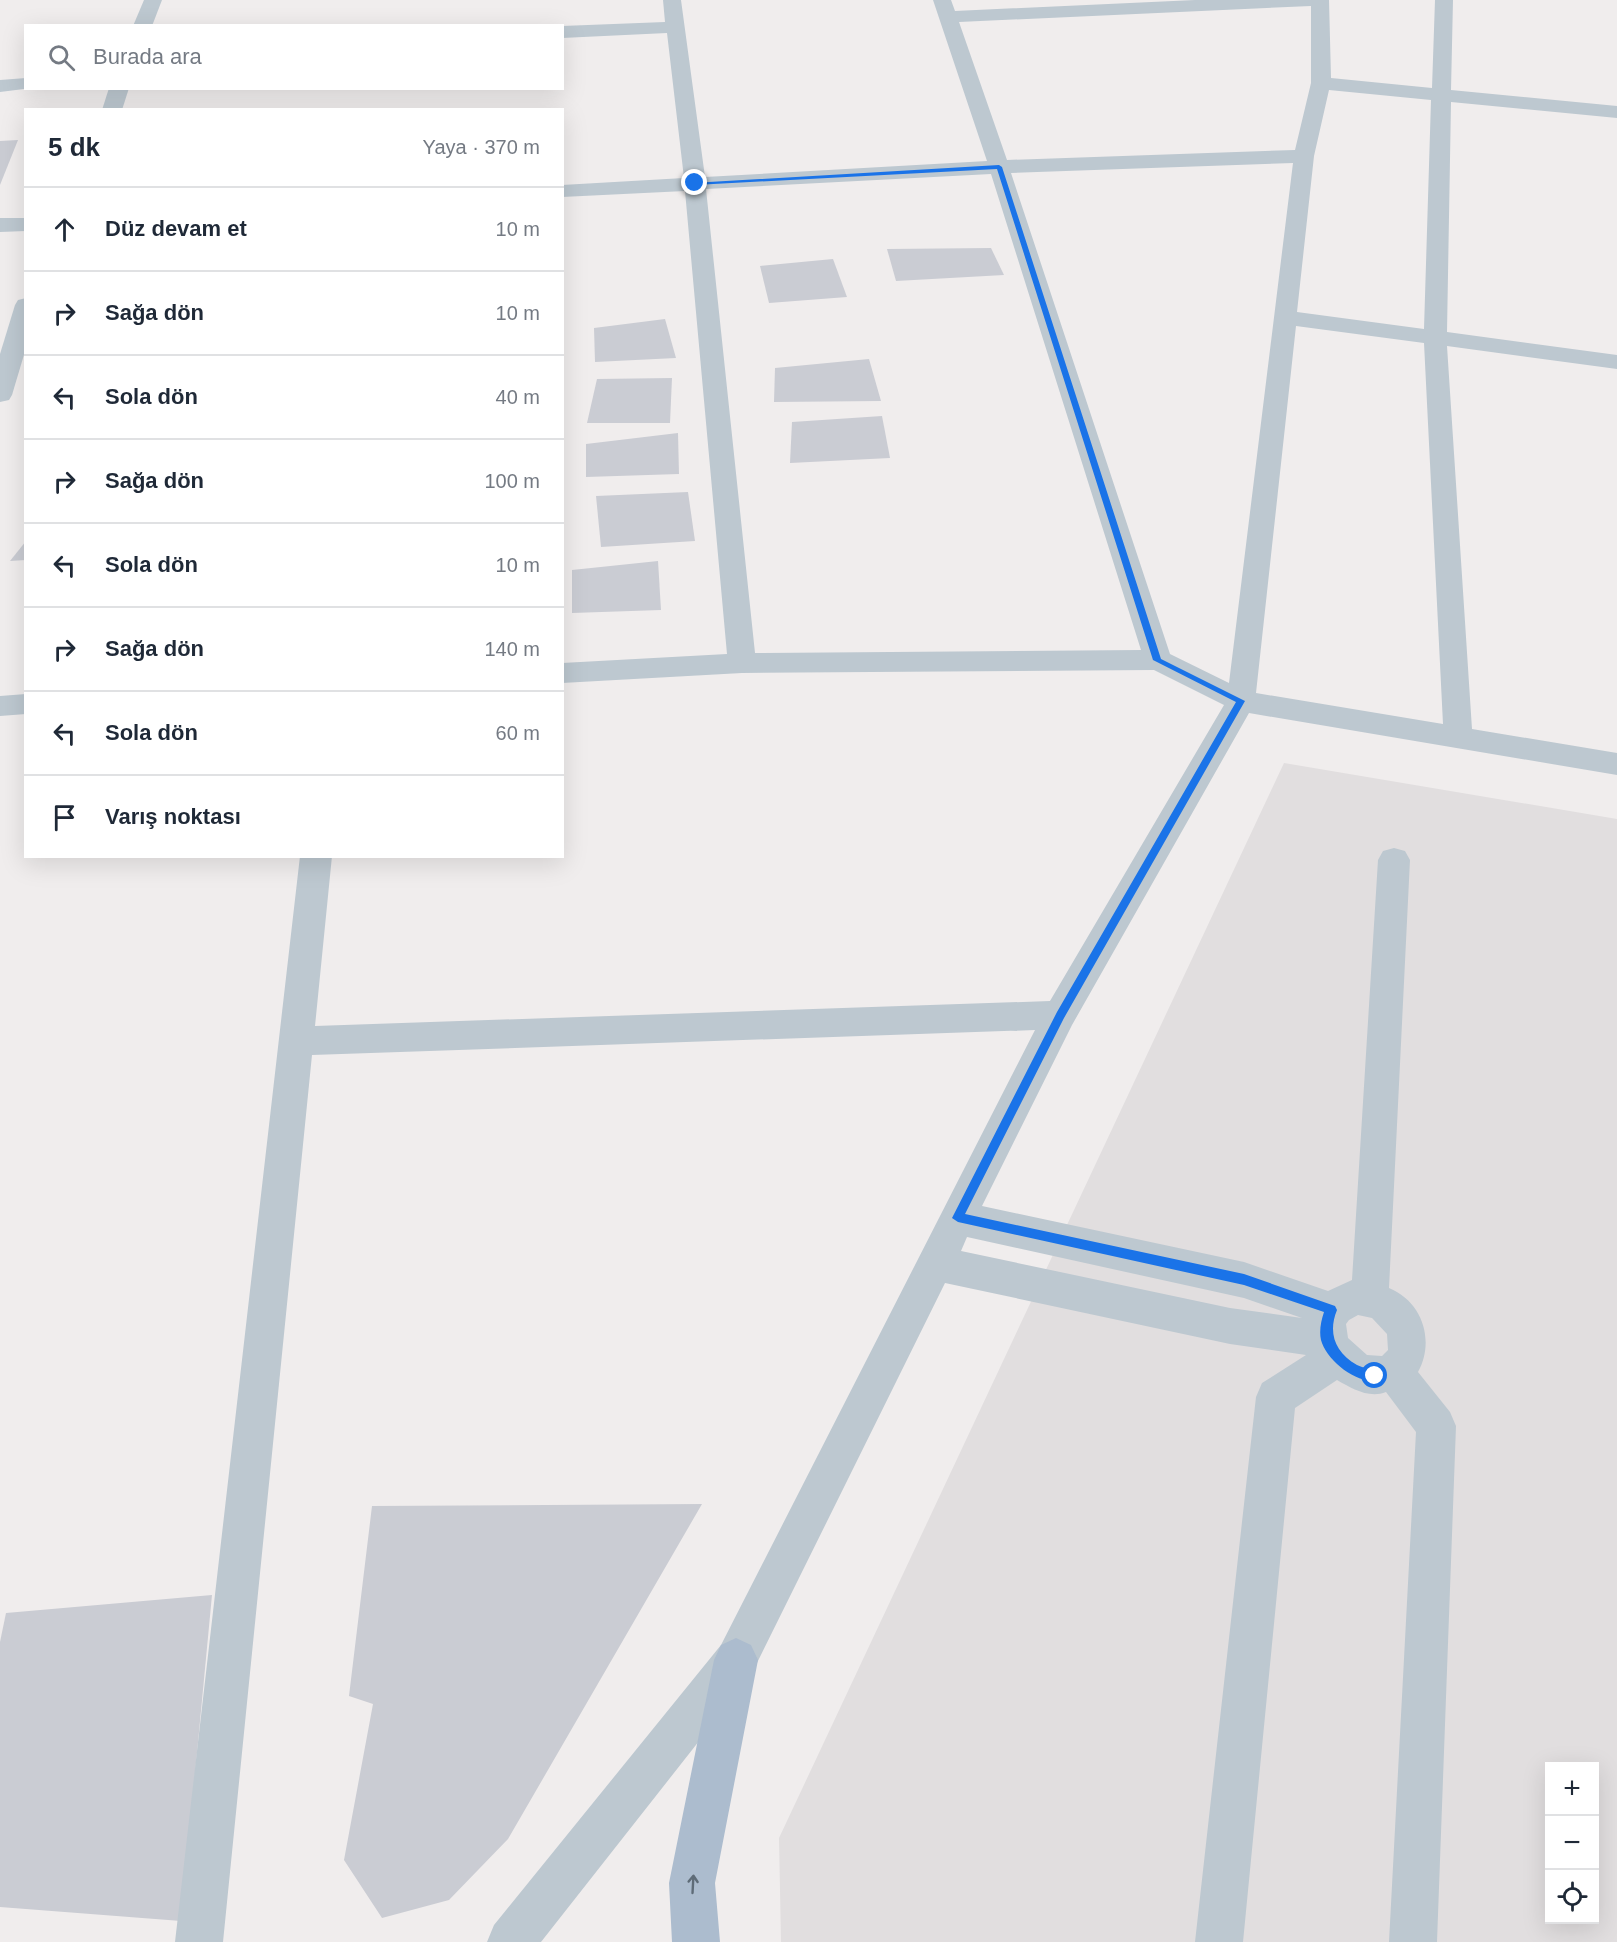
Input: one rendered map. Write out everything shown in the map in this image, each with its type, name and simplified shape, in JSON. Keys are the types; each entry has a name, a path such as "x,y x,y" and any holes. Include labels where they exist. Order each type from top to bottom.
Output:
{"main road":[{"path":"696,1942 692,1883 736,1660"}],"street":[{"path":"143,24 153,0"},
{"path":"672,0 695,183 742,663"},
{"path":"1158,660 999,167 945,8 1313,0"},
{"path":"511,1942 736,1660 1060,1015 1241,701 1304,156 1321,83 1320,0"},
{"path":"1444,0 1435,338 1458,737"},
{"path":"564,32 675,27"},
{"path":"1321,83 1617,112"},
{"path":"0,86 24,84"},
{"path":"113,108 118,90"},
{"path":"564,191 999,167 1304,156"},
{"path":"0,225 24,224"},
{"path":"0,395 24,312"},
{"path":"1284,317 1617,362"},
{"path":"564,673 742,663 1158,660 1241,701 1617,764"},
{"path":"0,706 24,704"},
{"path":"199,1942 316,858"},
{"path":"1370,1298 1394,860"},
{"path":"295,1041 1060,1015"},
{"path":"958,1218 1244,1280 1332,1336 1355,1371 1375,1376 1394,1372 1406,1359 1410,1341 1403,1323 1389,1308 1370,1298 1355,1297 1341,1301 1332,1336 1276,1397 1219,1942"},
{"path":"935,1263 1230,1326 1332,1336"},
{"path":"1394,1372 1436,1426 1413,1942"}],"shaded area":[{"path":"1284,763 1617,819 1617,1942 781,1942 779,1838"}],"building":[{"path":"18,140 0,185 0,141"},
{"path":"991,248 1004,275 896,281 887,249"},
{"path":"833,259 847,297 769,303 760,266"},
{"path":"665,319 676,358 595,362 594,328"},
{"path":"869,359 881,401 774,402 775,368"},
{"path":"672,378 670,423 587,423 597,379"},
{"path":"882,416 890,458 790,463 792,422"},
{"path":"678,433 679,474 586,477 586,444"},
{"path":"688,492 695,541 601,547 596,496"},
{"path":"24,544 24,560 10,561"},
{"path":"658,561 661,610 572,613 572,570"},
{"path":"702,1504 508,1839 449,1900 382,1918 344,1860 373,1704 349,1696 372,1506"},
{"path":"212,1595 181,1921 0,1907 0,1642 6,1613"}],"route":[{"path":"695,183 999,167 1158,660 1241,701 1060,1015 958,1218 1244,1280 1331,1310 1326,1322 1327,1340 1337,1358 1355,1371 1375,1376"}]}
